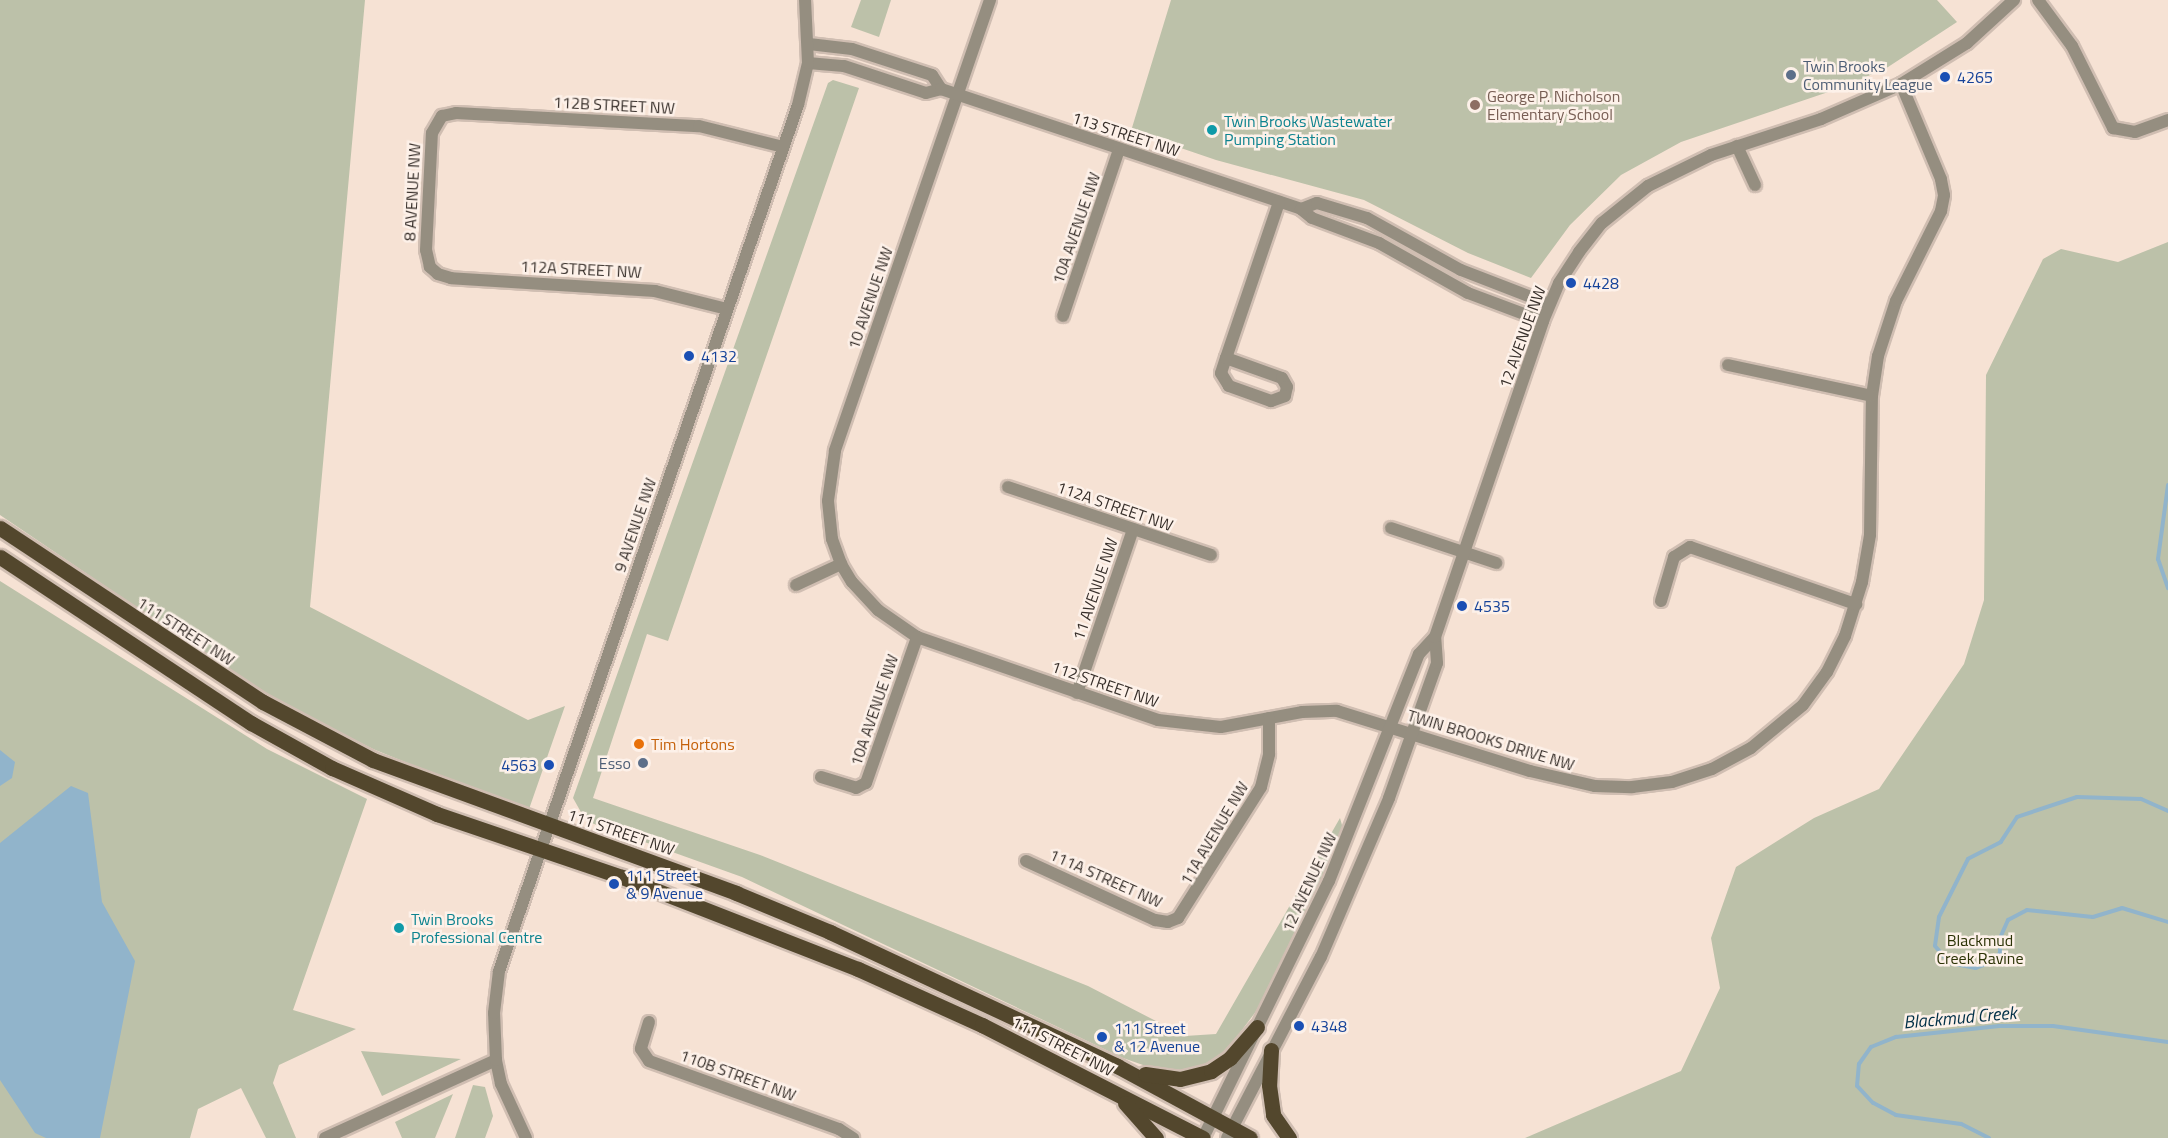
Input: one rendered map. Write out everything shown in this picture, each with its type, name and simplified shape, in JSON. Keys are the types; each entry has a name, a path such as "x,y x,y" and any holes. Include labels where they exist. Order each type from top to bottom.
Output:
{"main road":[{"name":"111 STREET NW","path":"0,528 243,690 335,742 446,790 736,893 830,932 1117,1066 1213,1117 1230,1133 1250,1138"},
{"name":"111 STREET NW","path":"0,557 290,746 436,814 539,848 733,918 848,965 1109,1089 1203,1138"},
{"path":"1117,1066 1161,1078 1200,1076 1230,1058 1257,1027"},
{"path":"1271,1050 1269,1085 1273,1114 1289,1138"},
{"path":"1109,1089 1150,1127 1156,1138"}],"street":[{"name":"9 AVENUE NW","path":"526,1138 501,1084 496,1060 493,1021 499,971 539,848 783,147 808,63 809,44 805,0"},
{"name":"10 AVENUE NW","path":"841,564 832,539 828,501 835,451 990,0"},
{"name":"12 AVENUE NW","path":"1230,1133 1355,881 1412,735 1437,663 1435,637 1549,304 1579,252 1618,210 1658,181 1737,146 1821,119 1901,84 1967,43 2014,0"},
{"path":"2038,0 2072,46 2113,128 2128,133 2168,120"},
{"name":"113 STREET NW","path":"809,44 852,49 932,75 940,89"},
{"name":"113 STREET NW","path":"808,63 844,66 926,93 940,89 1119,150 1301,208 1312,218 1378,243 1468,293 1543,321"},
{"name":"TWIN BROOKS DRIVE NW","path":"1391,727 1576,784 1632,787 1692,776 1751,748 1803,705 1827,672 1856,604 1870,535 1872,396 1889,320 1941,211 1944,195 1941,179 1901,84"},
{"name":"112B STREET NW","path":"442,116 456,113 699,126 783,147"},
{"name":"8 AVENUE NW","path":"433,270 426,250 430,139 442,116"},
{"path":"1737,146 1755,185"},
{"name":"10A AVENUE NW","path":"1063,316 1119,150"},
{"path":"1226,358 1282,378 1287,387 1285,396 1271,401 1229,386 1221,373 1226,358 1279,202"},
{"name":"113 STREET NW","path":"1301,208 1317,203 1367,218 1461,270 1549,304"},
{"name":"112A STREET NW","path":"433,270 451,278 655,291 727,309"},
{"path":"1728,365 1872,396"},
{"name":"112A STREET NW","path":"1008,487 1211,555"},
{"path":"1391,528 1497,563"},
{"name":"11 AVENUE NW","path":"1077,693 1133,529"},
{"path":"1660,601 1674,557 1690,547 1856,604"},
{"path":"796,585 841,564"},
{"name":"112 STREET NW","path":"841,564 878,610 917,637 1077,693 1180,725 1221,727 1327,710 1391,727"},
{"name":"10A AVENUE NW","path":"821,777 856,788 866,783 917,637"},
{"name":"12 AVENUE NW","path":"1203,1138 1329,881 1419,654 1435,637"},
{"name":"11A AVENUE NW","path":"1173,921 1187,908 1261,787 1269,754 1269,718"},
{"name":"111A STREET NW","path":"1026,861 1155,920 1173,921"},
{"name":"110B STREET NW","path":"650,1022 641,1046 649,1061 840,1129 853,1138"},
{"path":"325,1138 496,1060"}],"green space":[{"path":"0,0 365,0 310,607 528,720 565,706 528,812 373,749 269,697 0,515"},
{"path":"861,0 891,0 879,37 851,27"},
{"path":"1171,0 1937,0 1957,22 1888,67 1846,86 1681,142 1621,175 1570,225 1531,278 1468,253 1364,200 1216,160 1131,131"},
{"path":"833,80 859,88 668,641 647,634 593,798 760,855 1088,986 1185,1036 1216,1034 1340,818 1344,832 1260,1006 1221,1058 1194,1072 1163,1072 1123,1058 742,877 586,821 573,798 828,83"},
{"name":"Blackmud Creek Ravine","path":"2168,242 2168,1138 1525,1138 1681,1071 1720,988 1711,938 1736,867 1814,818 1879,789 1964,664 1984,600 1986,375 2043,259 2061,249 2118,262"},
{"path":"0,581 267,749 367,799 293,1010 356,1029 279,1065 273,1083 296,1138 266,1138 241,1088 198,1109 190,1138 0,1138"},
{"path":"361,1051 461,1059 382,1096"},
{"path":"473,1085 485,1087 493,1116 485,1138 455,1138"},
{"path":"453,1094 435,1138 402,1138 395,1122"}],"water":[{"path":"0,750 15,762 12,778 0,786"},
{"path":"71,786 88,793 102,902 135,961 100,1138 46,1138 35,1133 0,1080 0,843"}],"waterway":[{"name":"Blackmud Creek","path":"2168,485 2158,559 2168,588"},
{"name":"Blackmud Creek","path":"2168,811 2141,799 2077,797 2017,817 2001,842 1968,859 1939,917 1935,946 1950,963 1976,968 1989,963 2000,953 2000,938 2008,920 2027,910 2093,917 2122,908 2168,922"},
{"name":"Blackmud Creek","path":"1989,1138 1961,1124 1896,1115 1873,1103 1857,1086 1859,1064 1871,1047 1896,1037 1999,1026 2053,1026 2168,1042"}],"place":[{"name":"Twin Brooks Community League","path":"1791,75"},
{"name":"4265","path":"1945,77"},
{"name":"George P. Nicholson Elementary School","path":"1475,105"},
{"name":"Twin Brooks Wastewater Pumping Station","path":"1212,130"},
{"name":"4428","path":"1571,283"},
{"name":"4132","path":"689,356"},
{"name":"4535","path":"1462,606"},
{"name":"Tim Hortons","path":"639,744"},
{"name":"Esso","path":"643,763"},
{"name":"4563","path":"549,765"},
{"name":"111 Street & 9 Avenue","path":"614,884"},
{"name":"Twin Brooks Professional Centre","path":"399,928"},
{"name":"4348","path":"1299,1026"},
{"name":"111 Street & 12 Avenue","path":"1102,1037"}]}
